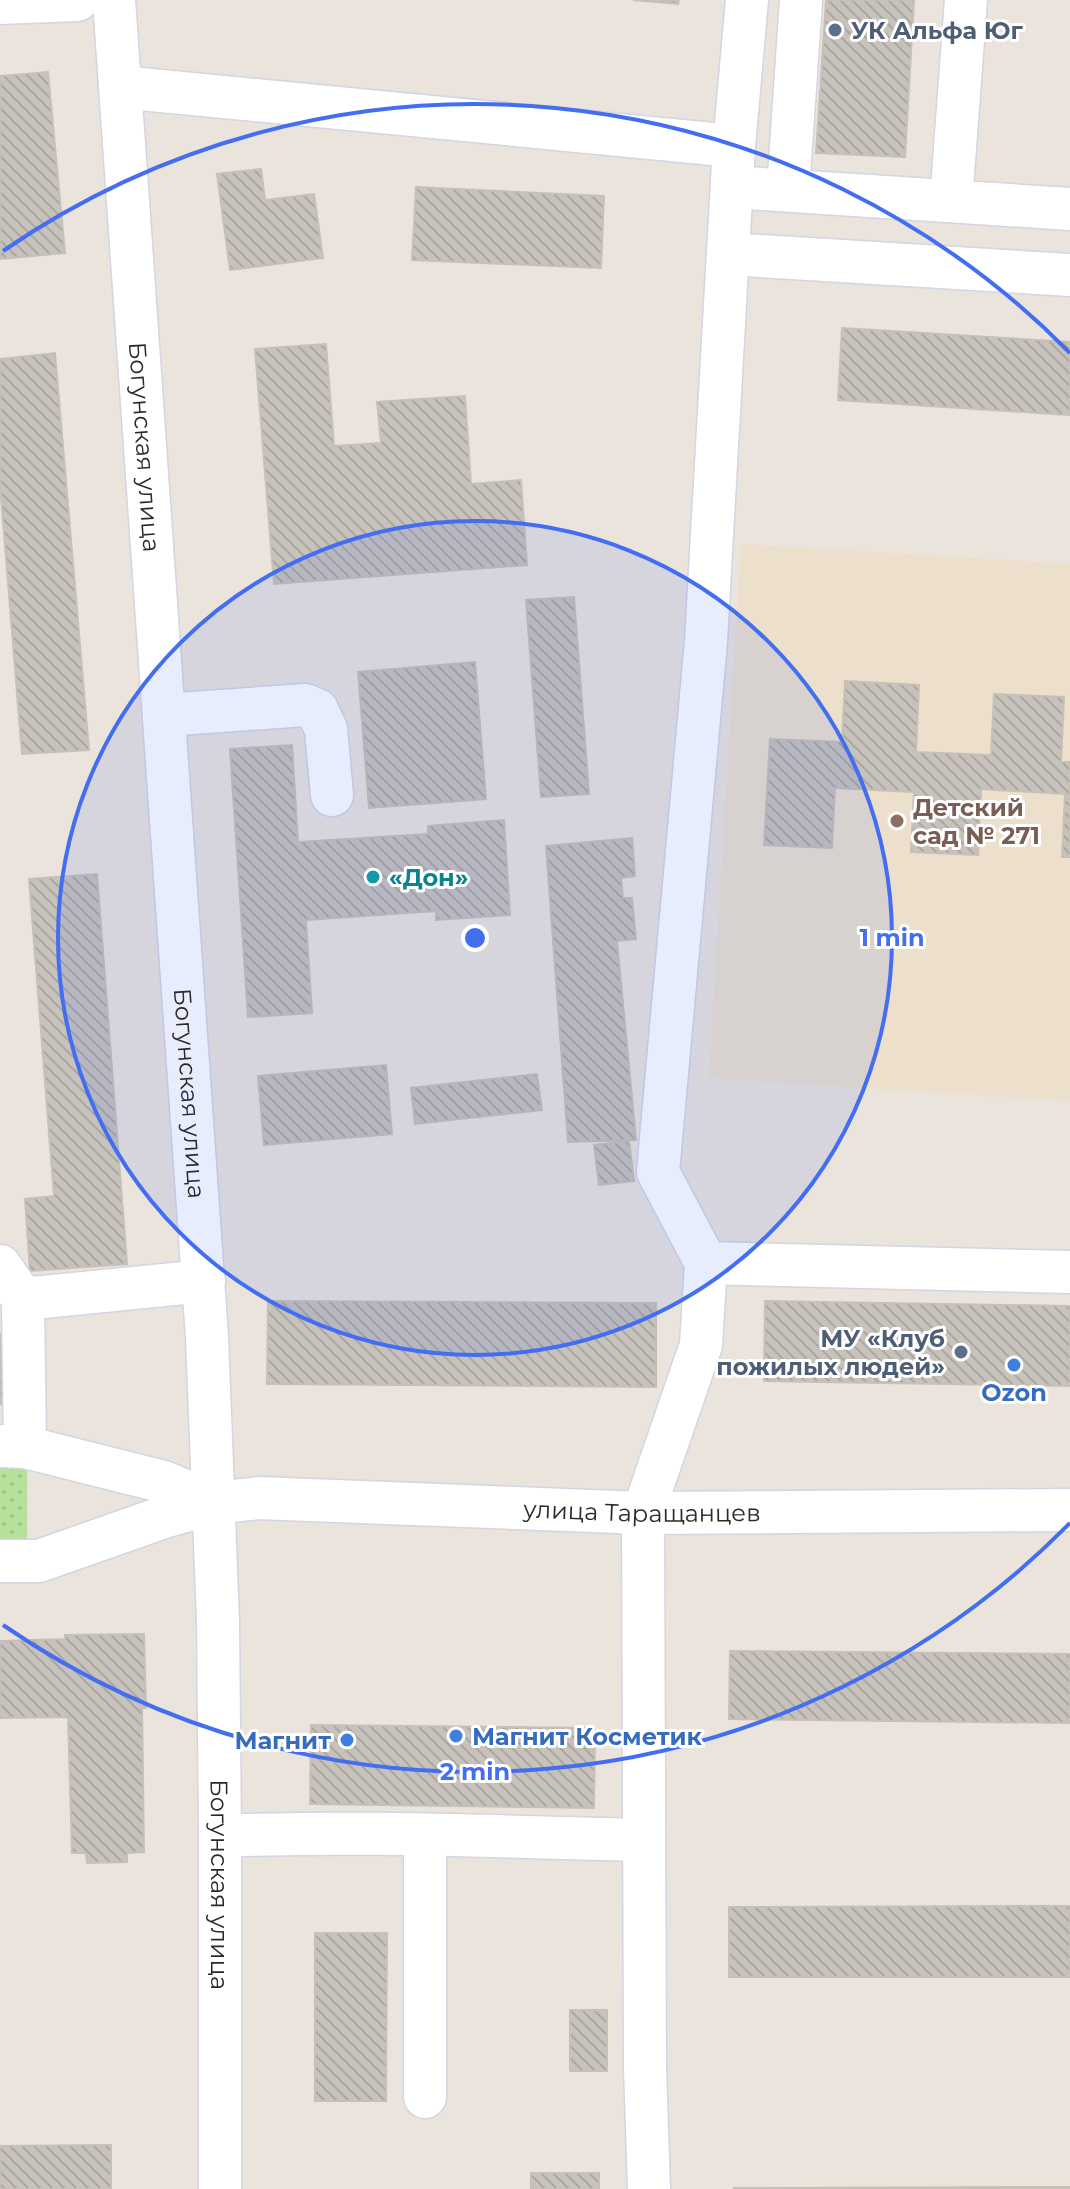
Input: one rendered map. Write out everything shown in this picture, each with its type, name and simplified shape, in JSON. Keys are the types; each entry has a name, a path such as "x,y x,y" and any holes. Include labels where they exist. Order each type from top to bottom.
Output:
{"street":[{"path":"0,3 77,0"},
{"name":"Богунская улица","path":"114,0 204,1281 218,1620 220,2189"},
{"path":"649,2189 645,2067 643,1513 701,1345 706,1263 658,1172 706,641 734,146 747,0"},
{"path":"788,190 801,0"},
{"path":"951,201 966,0"},
{"path":"120,87 734,146"},
{"path":"732,187 1070,209"},
{"path":"728,254 1070,275"},
{"path":"164,715 305,705 317,710 326,729 332,795"},
{"path":"706,1263 1070,1272"},
{"path":"12,1446 12,1282 204,1281"},
{"name":"улица Таращанцев","path":"12,1446 164,1482 214,1503"},
{"name":"улица Таращанцев","path":"0,1561 39,1561 167,1516 214,1503 259,1498 643,1513 1070,1510"},
{"path":"220,1836 425,1835 644,1840"},
{"path":"425,1835 425,2097"}],"shaded area":[{"name":"Детский сад № 271","path":"741,544 1070,564 1070,1101 709,1078"}],"green space":[{"path":"0,1459 27,1460 27,1547 0,1547"}],"building":[{"path":"633,0 679,0 678,4"},
{"path":"826,0 914,0 905,157 816,153"},
{"path":"48,72 65,253 0,259 0,76"},
{"path":"261,169 265,200 314,194 323,258 230,270 217,174"},
{"path":"416,187 604,196 601,268 412,260"},
{"path":"842,328 1070,342 1070,415 838,400"},
{"path":"326,344 334,446 381,443 377,402 465,396 471,484 521,480 527,565 274,584 255,349"},
{"path":"55,353 89,750 22,754 0,484 0,359"},
{"path":"574,597 589,794 541,797 526,600"},
{"path":"475,662 486,799 369,808 358,672"},
{"path":"845,681 919,685 916,752 991,755 994,694 1064,697 1061,762 1070,762 1070,857 1062,857 1065,794 981,789 978,855 911,852 914,792 835,788 832,848 764,845 770,739 842,742"},
{"name":"«Дон»","path":"292,745 298,842 428,834 428,826 504,820 510,915 436,920 436,911 306,920 312,1013 248,1017 230,749"},
{"path":"632,838 635,876 621,878 623,898 632,898 636,939 617,941 636,1140 568,1142 546,846"},
{"path":"97,874 127,1264 30,1271 25,1199 54,1196 29,879"},
{"path":"386,1065 392,1134 264,1145 258,1076"},
{"path":"537,1074 542,1110 415,1124 411,1088"},
{"path":"629,1141 634,1181 599,1185 594,1145"},
{"path":"268,1301 656,1303 656,1387 267,1384"},
{"path":"765,1301 1070,1306 1070,1386 764,1381"},
{"path":"0,1334 5,1334 4,1405 0,1404"},
{"path":"144,1634 144,1852 127,1853 127,1862 87,1863 86,1853 72,1853 68,1717 0,1718 0,1641 65,1639 65,1635"},
{"path":"730,1651 1070,1654 1070,1723 729,1719"},
{"path":"311,1725 595,1728 594,1808 310,1804"},
{"path":"1070,1906 1070,1977 729,1977 729,1907"},
{"path":"315,1933 387,1933 386,2101 315,2101"},
{"path":"570,2010 607,2010 607,2071 570,2071"},
{"path":"111,2145 111,2189 0,2189 0,2146"},
{"path":"531,2173 599,2173 599,2189 531,2189"},
{"path":"1070,2187 1070,2189 733,2188"}],"place":[{"name":"УК Альфа Юг","path":"835,30"},
{"name":"Детский сад № 271","path":"897,821"},
{"name":"«Дон»","path":"373,877"},
{"name":"МУ «Клуб пожилых людей»","path":"961,1352"},
{"name":"Ozon","path":"1014,1365"},
{"name":"Магнит Косметик","path":"456,1736"},
{"name":"Магнит","path":"347,1740"}]}
